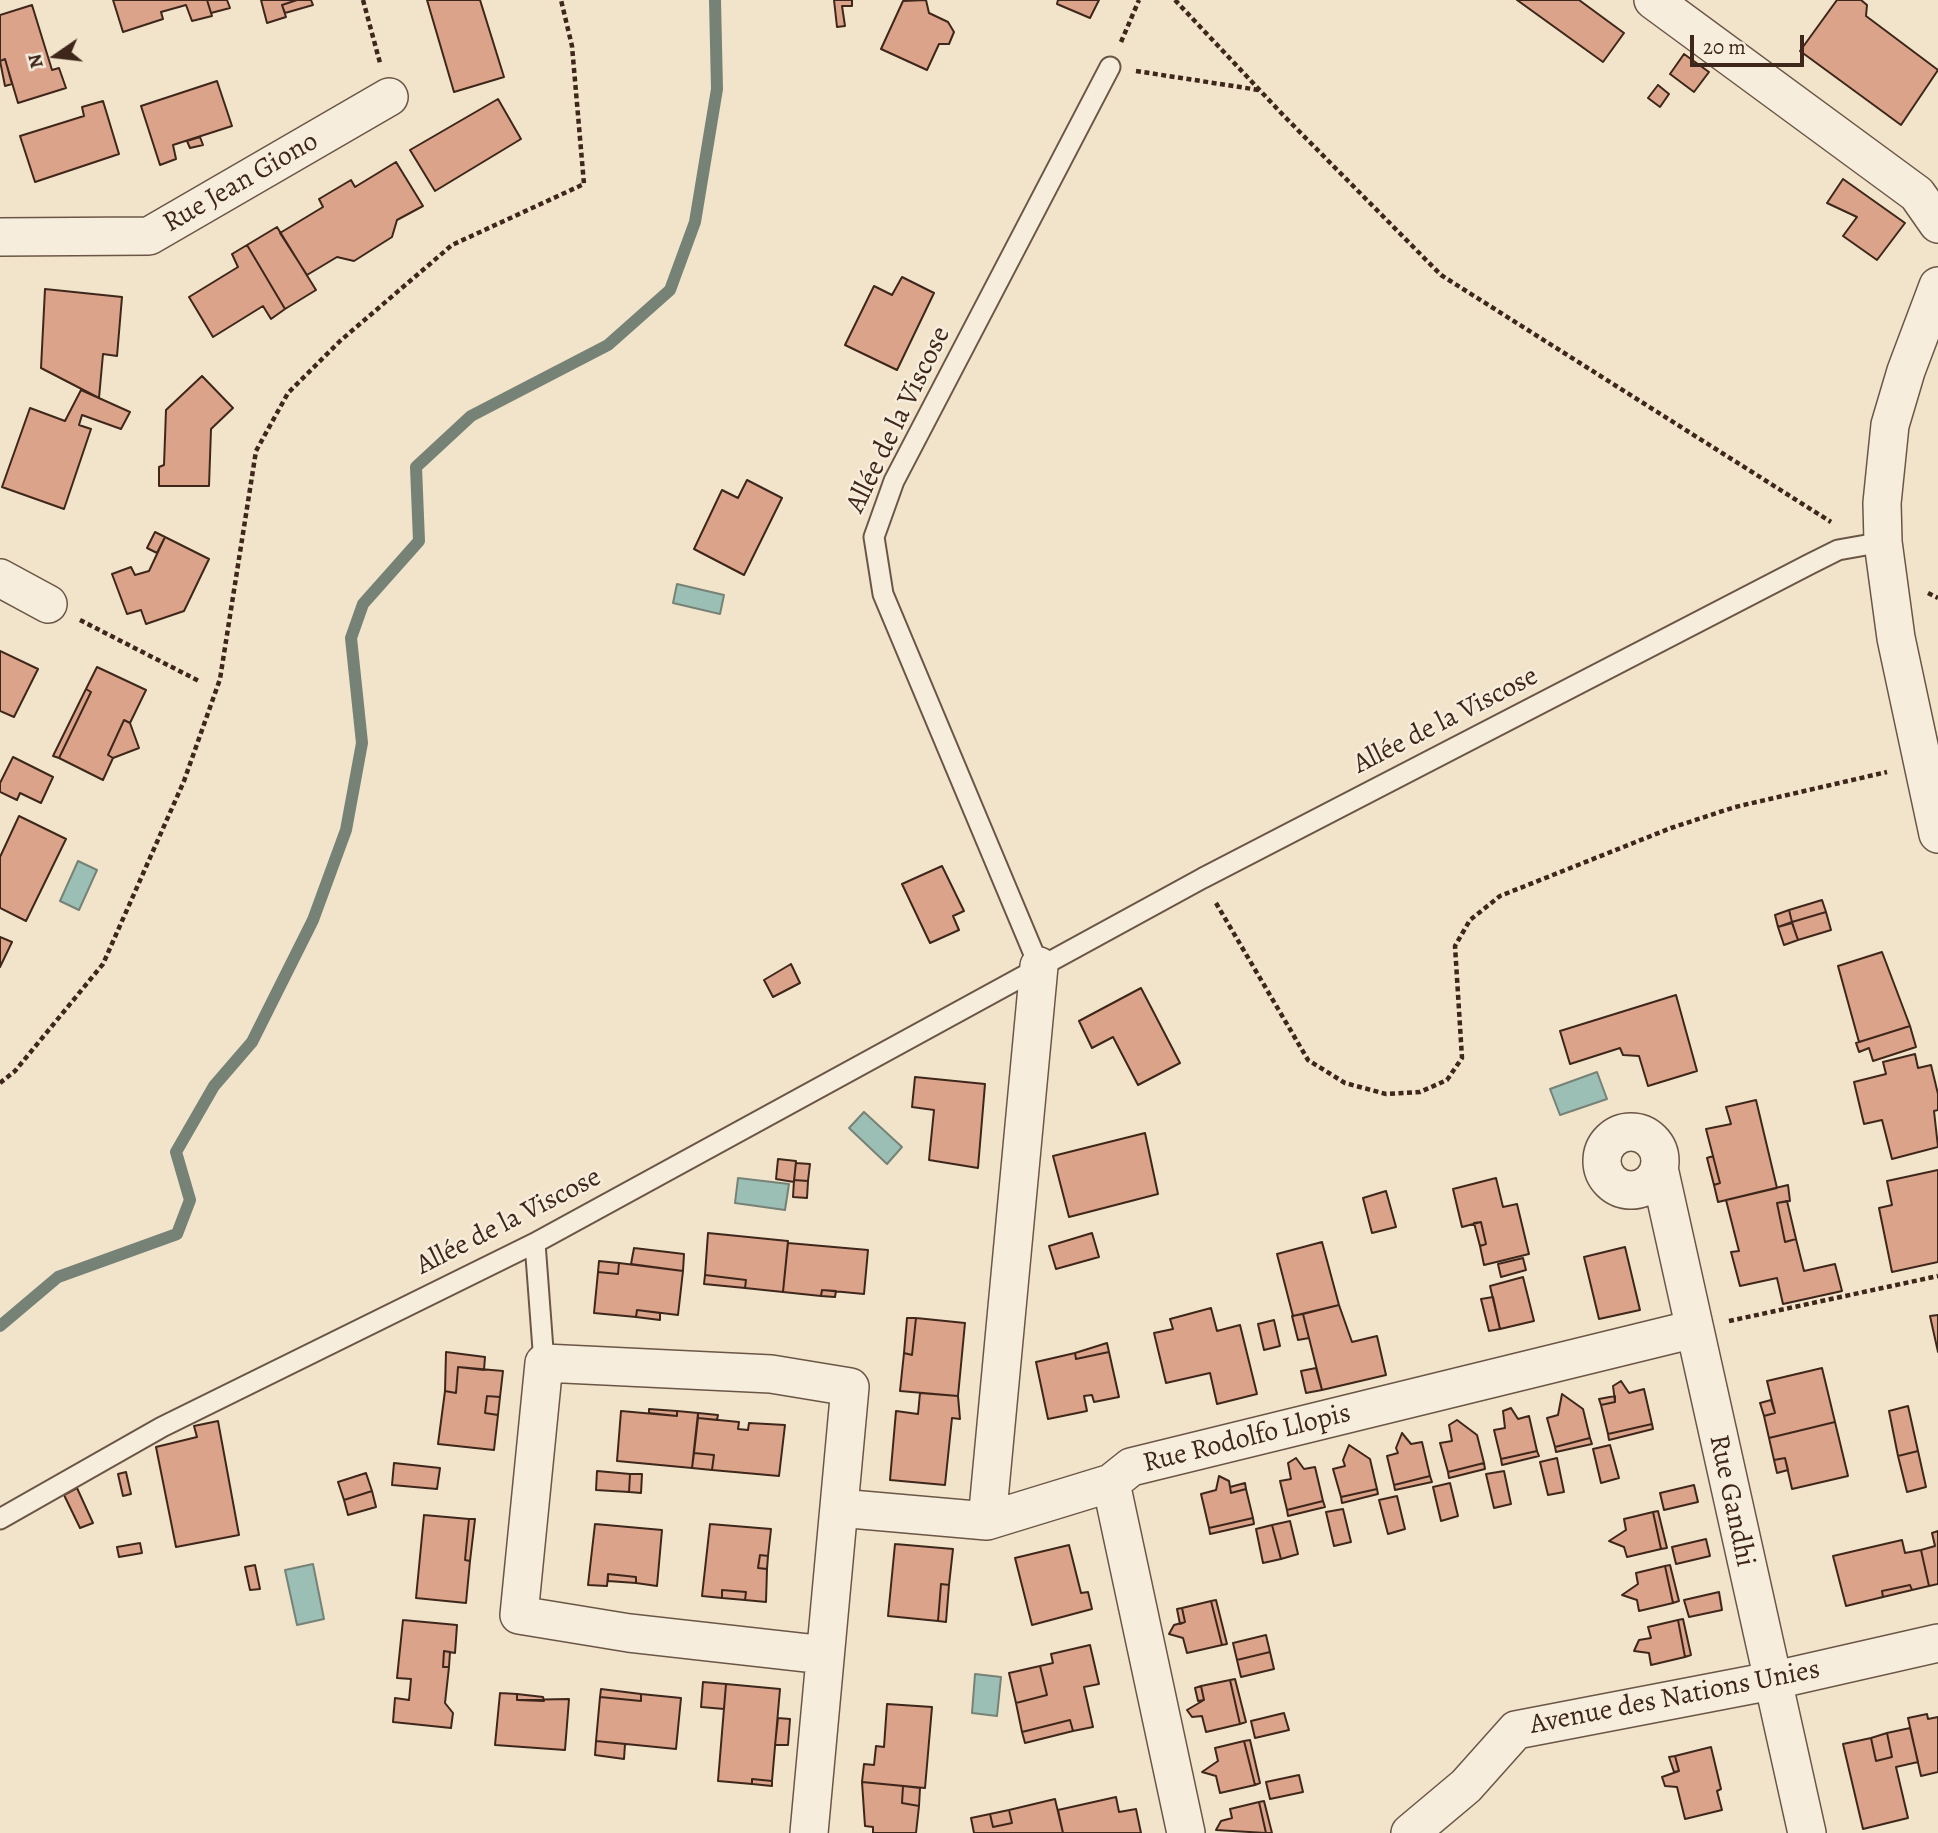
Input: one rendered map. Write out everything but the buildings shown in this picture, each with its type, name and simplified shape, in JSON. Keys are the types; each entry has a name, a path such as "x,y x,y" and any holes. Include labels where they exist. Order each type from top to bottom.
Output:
{"street":[{"path":"1653,0 1917,194 1938,224"},
{"name":"Rue Jean Giono","path":"0,237 149,236 389,97"},
{"path":"1938,286 1906,371 1890,425 1882,503 1871,543 1930,764 1938,834"},
{"path":"0,578 48,604"},
{"path":"986,1521 1039,966"},
{"name":"Rue Gandhi","path":"1658,1168 1807,1833"},
{"name":"Rue Rodolfo Llopis","path":"1186,1833 1111,1483 1131,1466 1694,1329"},
{"path":"810,1833 850,1387 771,1374 544,1363 519,1615 629,1633 825,1655"},
{"path":"839,1508 986,1521 1111,1483"},
{"name":"Avenue des Nations Unies","path":"1410,1833 1466,1786 1516,1730 1771,1681 1938,1643"}],"lane":[{"name":"Allée de la Viscose","path":"1039,966 883,594 873,537 894,481 1110,67"},
{"name":"Allée de la Viscose","path":"0,1519 162,1427 535,1243 1203,878 1810,564 1871,543"},
{"path":"535,1243 544,1363"}],"path":[{"path":"363,0 389,97"},
{"path":"0,1083 15,1071 103,964 184,781 220,679 256,450 288,393 340,341 453,246 584,184 572,46 561,0"},
{"path":"1139,0 1110,67 1259,90"},
{"path":"1175,0 1259,90 1441,275 1871,543"},
{"path":"48,604 201,682"},
{"path":"1203,878 1308,1060 1355,1086 1386,1094 1420,1092 1447,1080 1462,1058 1455,946 1470,920 1500,896 1671,828 1735,807 1930,764"},
{"path":"1694,1329 1938,1276"}],"water":[{"path":"677,584 724,595 720,614 673,603"},
{"path":"78,861 97,870 79,910 60,901"},
{"path":"1597,1072 1607,1099 1560,1115 1550,1089"},
{"path":"864,1112 902,1147 887,1164 849,1128"},
{"path":"738,1178 789,1184 785,1210 735,1203"},
{"path":"313,1564 324,1619 297,1625 285,1570"},
{"path":"975,1674 1001,1677 997,1716 972,1713"}],"waterway":[{"path":"0,1326 58,1277 177,1234 190,1200 176,1152 214,1086 252,1042 313,920 346,830 362,743 351,638 363,604 419,541 416,467 471,416 608,345 670,290 695,222 717,89 715,0"}]}
